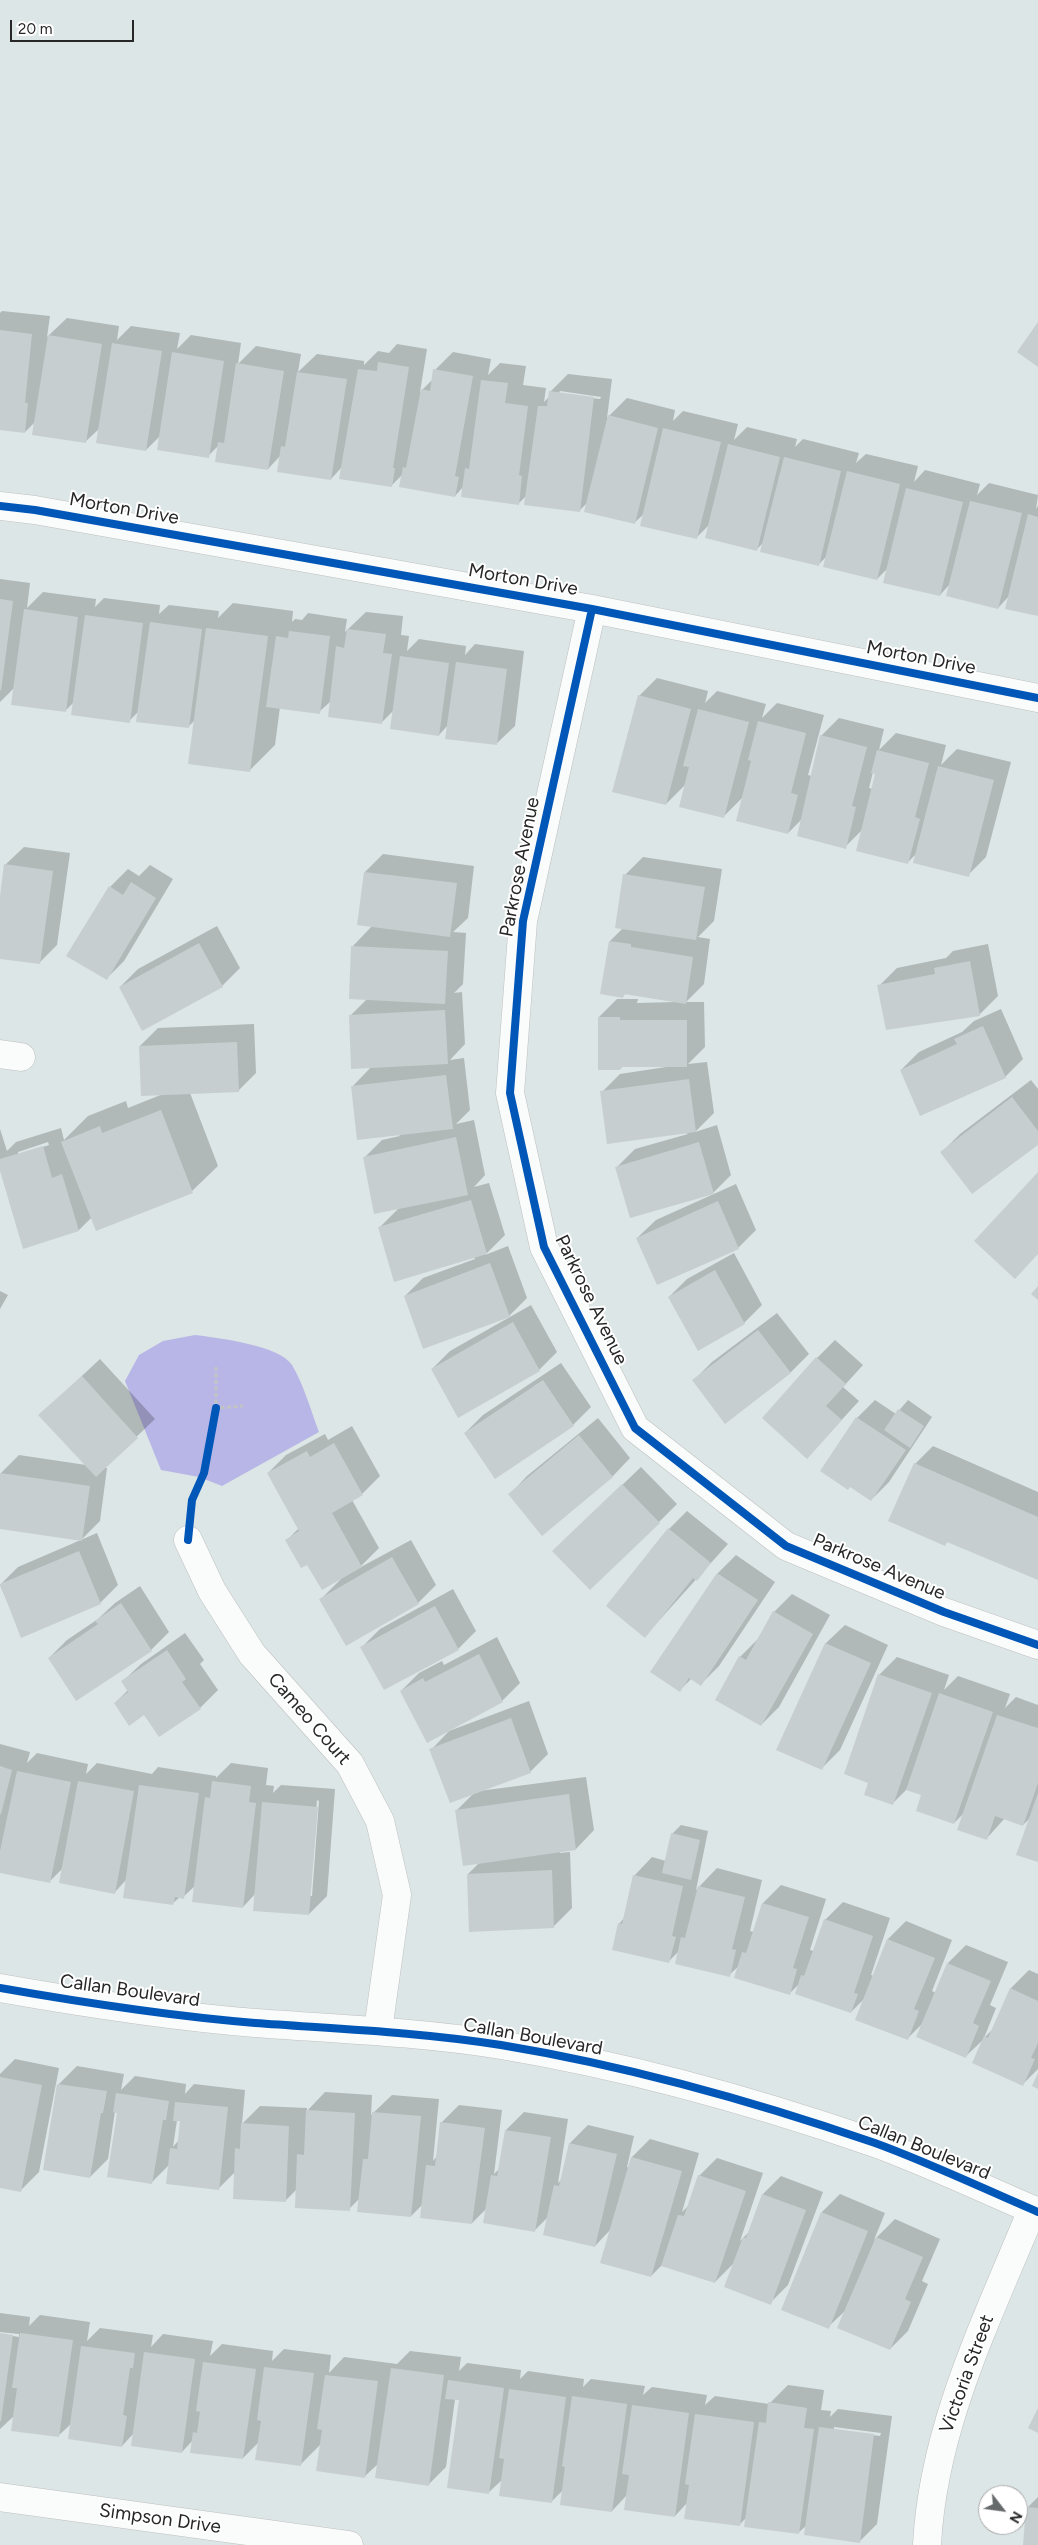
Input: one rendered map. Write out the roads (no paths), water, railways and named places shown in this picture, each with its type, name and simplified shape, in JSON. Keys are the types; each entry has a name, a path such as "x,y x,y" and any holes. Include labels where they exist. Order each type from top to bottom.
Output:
{"street":[{"name":"Morton Drive","path":"0,506 35,510 592,609 1038,698"},
{"name":"Parkrose Avenue","path":"592,609 522,931 510,1093 544,1247 635,1428 786,1546 944,1612 1038,1645"},
{"name":"Cameo Court","path":"188,1540 212,1591 252,1654 350,1764 380,1821 397,1895 378,2030"},
{"name":"Callan Boulevard","path":"0,1988 115,2008 255,2023 378,2030 500,2045 621,2068 747,2103 877,2144 1035,2211"},
{"name":"Victoria Street","path":"928,2545 929,2513 943,2440 965,2372 1035,2211"},
{"name":"Simpson Drive","path":"0,2497 349,2545"}]}
